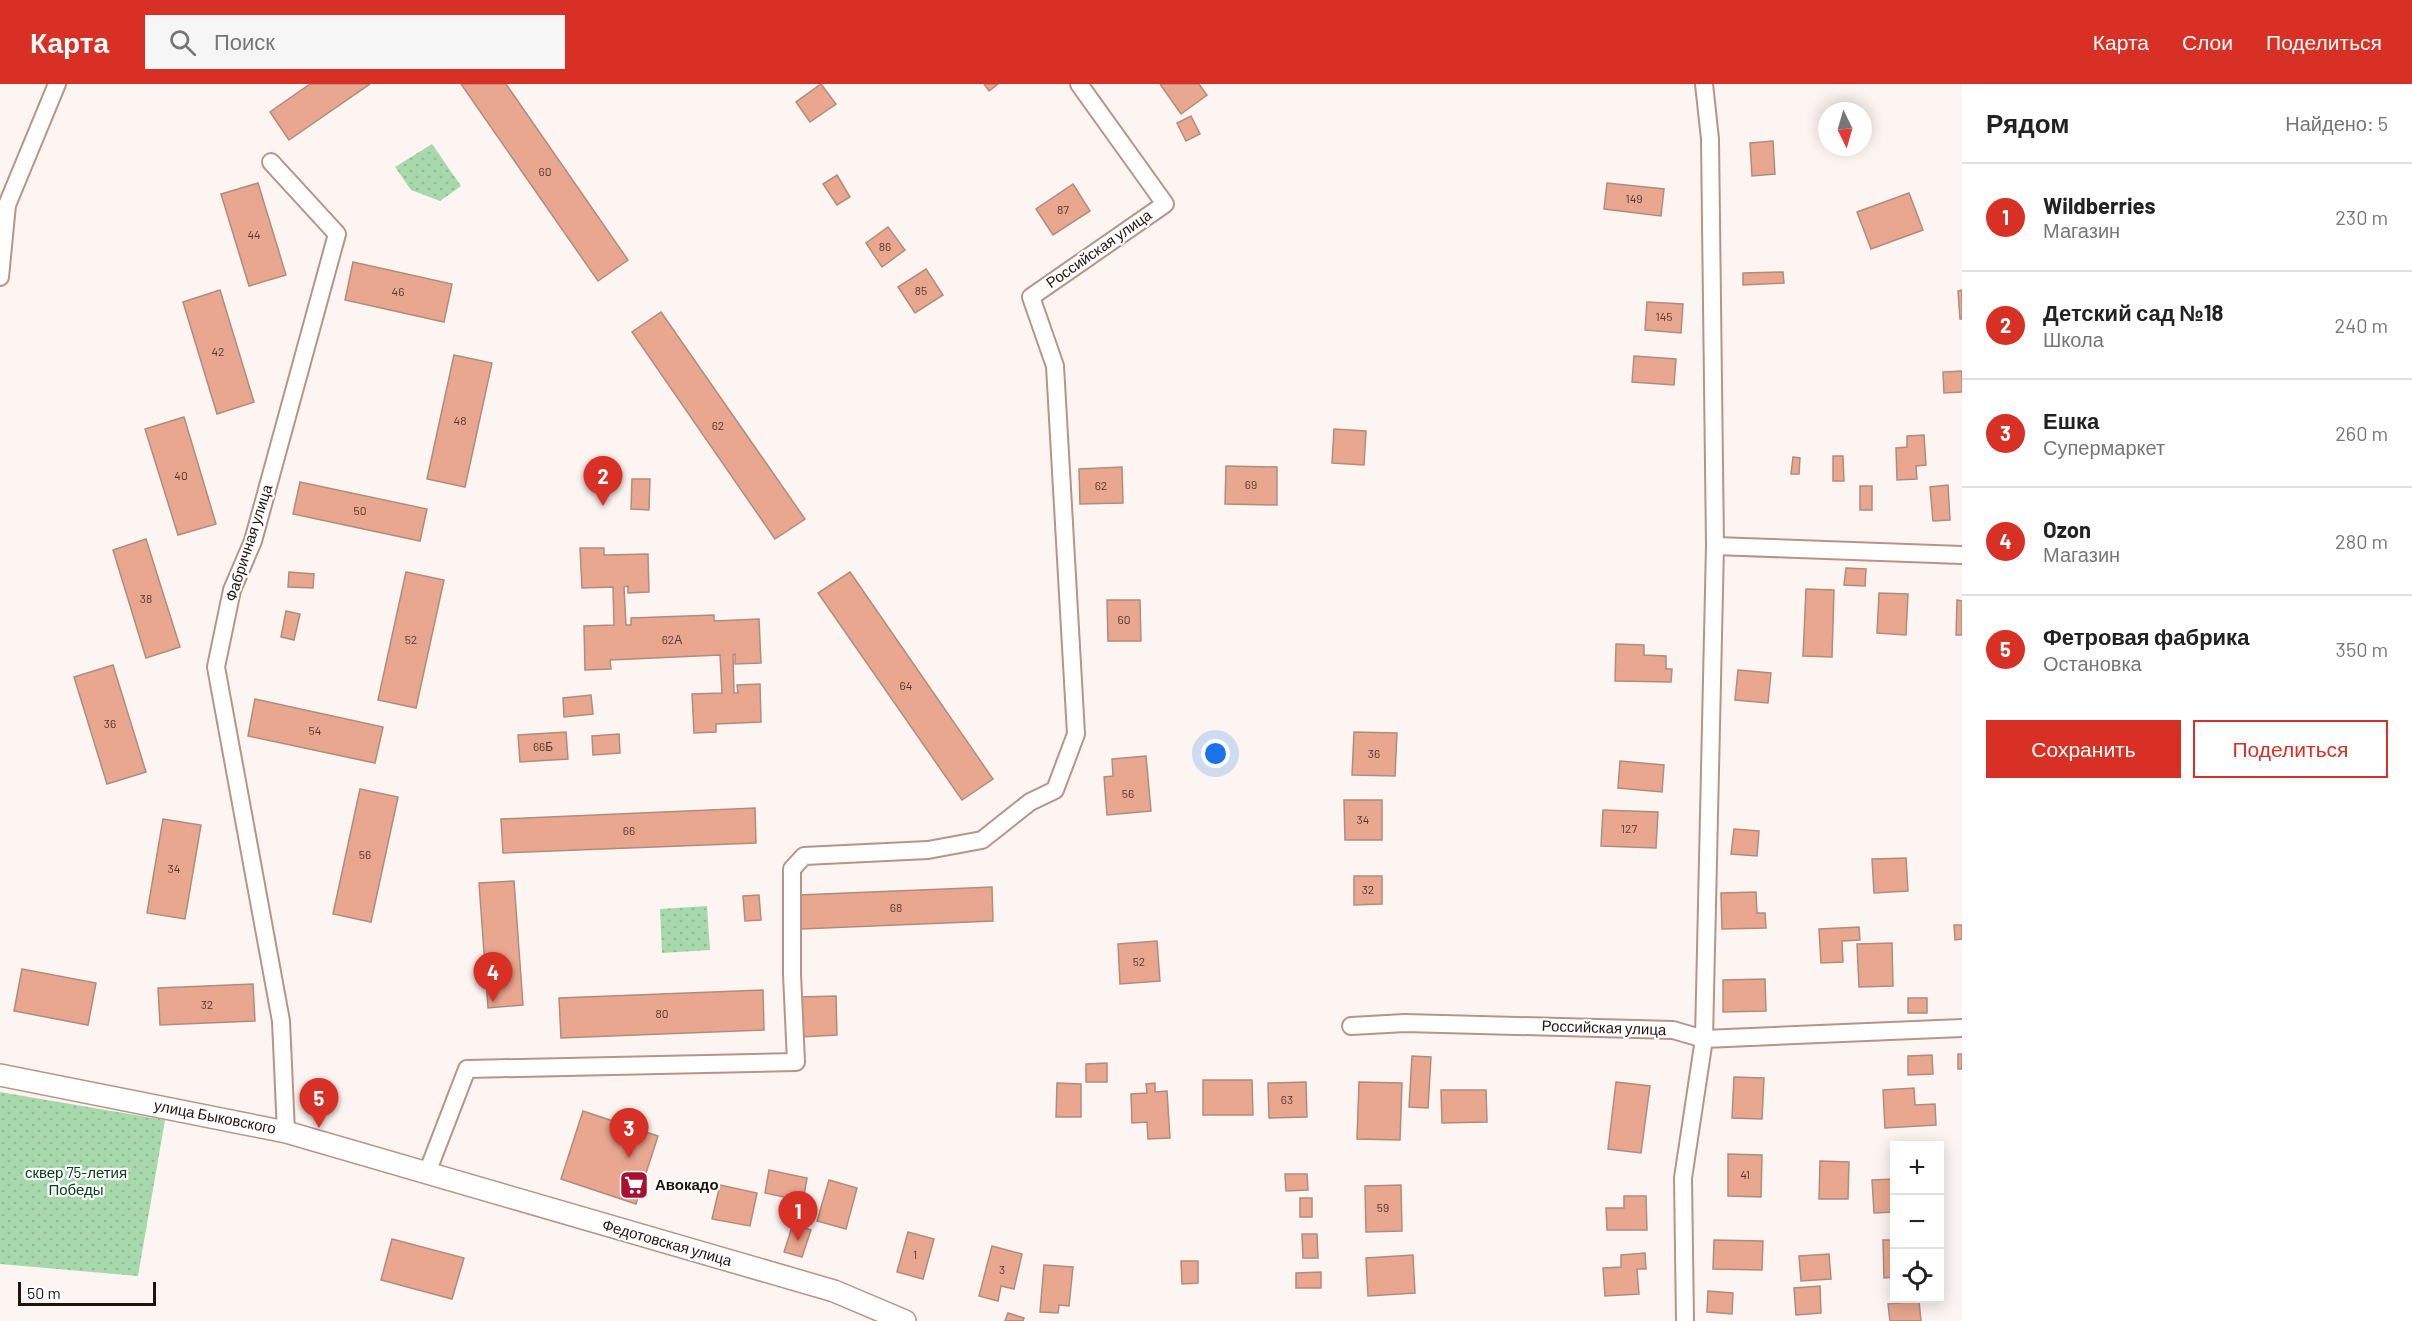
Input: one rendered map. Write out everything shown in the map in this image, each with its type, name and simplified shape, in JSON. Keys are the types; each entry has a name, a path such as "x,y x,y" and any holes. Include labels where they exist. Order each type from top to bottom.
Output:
{"street":[{"path":"0,277 7,205 57,84"},
{"name":"Российская улица","path":"427,1173 467,1069 796,1062 792,974 792,869 804,856 928,850 982,840 1030,802 1055,790 1076,734 1055,366 1031,297 1165,204 1079,84"},
{"path":"1685,1321 1683,1178 1704,1040 1715,546 1710,139 1704,84"},
{"name":"Фабричная улица","path":"271,162 337,234 253,541 232,590 216,667 281,1021 286,1132"},
{"path":"1715,546 1962,555"},
{"name":"Российская улица","path":"1351,1026 1405,1023 1673,1030 1704,1040 1962,1028"},
{"name":"улица Быковского","path":"0,1074 286,1132 427,1173"},
{"name":"Федотовская улица","path":"427,1173 834,1291 904,1321"}],"green space":[{"path":"432,144 461,186 440,201 411,190 395,167"},
{"path":"707,906 710,950 662,953 660,909"},
{"name":"сквер 75-летия Победы","path":"0,1092 165,1120 138,1276 0,1264"}],"building":[{"path":"310,84 370,84 289,140 270,112"},
{"path":"461,84 506,84 628,260 598,281"},
{"path":"821,84 836,104 810,122 796,102"},
{"path":"984,84 998,84 989,91"},
{"path":"1160,84 1199,84 1207,95 1181,114"},
{"path":"1191,116 1200,134 1186,141 1177,123"},
{"path":"1773,141 1775,174 1752,176 1750,143"},
{"path":"837,175 850,197 837,205 823,184"},
{"path":"258,183 286,275 249,286 221,194"},
{"path":"1607,183 1664,189 1661,216 1604,209"},
{"path":"1073,184 1090,211 1053,235 1036,209"},
{"path":"1909,193 1923,230 1871,249 1857,212"},
{"path":"888,227 905,250 882,267 866,243"},
{"path":"353,262 452,284 444,322 345,300"},
{"path":"926,269 943,295 915,313 898,287"},
{"path":"1783,272 1784,283 1743,285 1743,273"},
{"path":"220,290 254,402 217,414 183,302"},
{"path":"1962,290 1962,319 1960,319 1958,291"},
{"path":"1647,302 1683,304 1681,333 1645,330"},
{"path":"661,312 805,519 775,539 632,332"},
{"path":"454,355 492,363 465,487 427,479"},
{"path":"1634,356 1676,359 1674,385 1632,382"},
{"path":"1962,371 1962,392 1944,393 1943,372"},
{"path":"184,417 216,524 178,535 145,429"},
{"path":"1334,429 1366,431 1364,465 1332,463"},
{"path":"1924,435 1926,465 1916,466 1917,479 1897,480 1896,448 1907,447 1907,436"},
{"path":"1833,456 1843,456 1844,481 1833,481"},
{"path":"1793,457 1800,458 1799,474 1791,474"},
{"path":"1226,466 1277,467 1277,505 1225,504"},
{"path":"1122,467 1123,503 1080,504 1079,469"},
{"path":"632,479 650,479 649,510 631,509"},
{"path":"300,482 427,509 420,541 293,514"},
{"path":"1948,485 1950,520 1933,521 1930,487"},
{"path":"1860,486 1872,486 1872,510 1860,510"},
{"path":"146,539 180,647 146,658 113,550"},
{"path":"580,548 604,548 604,555 648,554 649,592 628,593 628,586 624,587 626,625 631,625 631,618 714,615 714,621 759,619 761,663 735,664 735,654 733,655 734,693 738,693 737,685 760,684 761,722 716,724 716,732 694,733 692,694 722,693 720,655 610,660 611,669 585,670 584,626 614,625 613,587 582,588"},
{"path":"1846,568 1866,569 1865,586 1844,585"},
{"path":"289,572 314,574 313,588 288,587"},
{"path":"406,572 444,580 416,708 378,700"},
{"path":"850,572 993,779 962,800 818,593"},
{"path":"1806,589 1834,590 1832,657 1803,656"},
{"path":"1879,593 1908,594 1906,635 1877,633"},
{"path":"1107,600 1140,600 1141,641 1108,641"},
{"path":"1957,600 1962,601 1962,635 1956,635"},
{"path":"286,611 300,614 294,640 281,637"},
{"path":"1616,644 1644,645 1644,655 1666,656 1666,669 1672,669 1671,682 1615,681"},
{"path":"113,665 146,772 107,784 74,677"},
{"path":"1738,670 1771,673 1768,703 1735,700"},
{"path":"591,695 593,714 564,717 563,698"},
{"path":"255,699 383,727 375,763 248,736"},
{"path":"566,732 568,759 520,762 518,735"},
{"path":"1354,732 1397,733 1395,776 1352,775"},
{"path":"619,734 620,753 593,755 592,736"},
{"path":"1146,756 1151,811 1107,815 1104,777 1113,776 1112,759"},
{"path":"1620,761 1664,765 1662,792 1618,788"},
{"path":"360,789 398,797 371,922 333,914"},
{"path":"1344,800 1382,800 1382,840 1345,840"},
{"path":"755,808 756,843 503,853 501,819"},
{"path":"1603,810 1658,812 1656,848 1601,846"},
{"path":"163,819 201,825 185,919 147,913"},
{"path":"1734,829 1759,831 1757,856 1731,854"},
{"path":"1906,858 1908,891 1874,893 1872,859"},
{"path":"1354,876 1382,876 1382,904 1354,905"},
{"path":"514,881 523,1005 488,1008 479,883"},
{"path":"992,887 993,921 801,929 799,895"},
{"path":"1756,892 1757,913 1765,913 1766,928 1722,929 1721,893"},
{"path":"759,895 761,920 745,921 743,896"},
{"path":"1954,925 1962,925 1962,939 1955,940"},
{"path":"1859,927 1860,940 1842,941 1843,962 1821,963 1819,929"},
{"path":"1157,941 1160,981 1120,984 1118,944"},
{"path":"1892,943 1893,986 1859,987 1857,944"},
{"path":"22,969 96,983 88,1025 14,1011"},
{"path":"1765,979 1766,1011 1723,1012 1723,980"},
{"path":"253,984 255,1021 160,1025 158,988"},
{"path":"763,990 764,1030 561,1038 559,998"},
{"path":"836,996 837,1035 801,1037 800,997"},
{"path":"1908,998 1927,998 1927,1013 1908,1013"},
{"path":"1958,1054 1962,1054 1962,1069 1958,1069"},
{"path":"1932,1055 1933,1074 1908,1075 1908,1056"},
{"path":"1412,1056 1431,1057 1428,1108 1409,1107"},
{"path":"1107,1063 1107,1082 1086,1082 1086,1064"},
{"path":"1734,1077 1764,1078 1762,1119 1732,1118"},
{"path":"1203,1080 1252,1080 1253,1115 1203,1115"},
{"path":"1306,1082 1307,1117 1269,1118 1268,1083"},
{"path":"1359,1082 1402,1083 1400,1140 1357,1139"},
{"path":"1616,1082 1650,1086 1641,1153 1608,1149"},
{"path":"1057,1083 1081,1084 1081,1117 1056,1117"},
{"path":"1155,1083 1155,1092 1167,1091 1170,1138 1148,1139 1147,1122 1132,1123 1131,1094 1147,1093 1146,1084"},
{"path":"1914,1088 1915,1105 1935,1104 1936,1125 1885,1128 1883,1090"},
{"path":"1441,1090 1486,1090 1487,1122 1442,1123"},
{"path":"583,1111 658,1136 636,1204 561,1179"},
{"path":"1728,1154 1762,1155 1761,1197 1728,1196"},
{"path":"1820,1161 1849,1162 1848,1199 1819,1199"},
{"path":"769,1170 807,1178 803,1201 765,1193"},
{"path":"1285,1174 1307,1174 1308,1190 1286,1191"},
{"path":"1890,1179 1890,1212 1874,1213 1872,1180"},
{"path":"829,1180 857,1188 846,1229 817,1221"},
{"path":"720,1185 757,1193 750,1226 712,1219"},
{"path":"1401,1185 1402,1231 1366,1232 1365,1186"},
{"path":"1624,1196 1646,1196 1647,1230 1607,1230 1606,1208 1624,1208"},
{"path":"1300,1198 1312,1198 1312,1217 1300,1217"},
{"path":"793,1224 811,1230 802,1257 784,1252"},
{"path":"908,1232 934,1239 923,1279 897,1272"},
{"path":"1302,1234 1317,1234 1318,1258 1303,1258"},
{"path":"392,1239 464,1258 452,1299 381,1280"},
{"path":"1714,1240 1763,1241 1762,1270 1713,1269"},
{"path":"1883,1240 1890,1240 1890,1277 1884,1278"},
{"path":"992,1246 1022,1254 1014,1289 1001,1286 998,1301 979,1296"},
{"path":"1645,1253 1646,1269 1637,1269 1639,1294 1605,1296 1603,1268 1621,1267 1621,1255"},
{"path":"1829,1254 1831,1279 1801,1281 1799,1256"},
{"path":"1413,1255 1415,1293 1368,1296 1366,1258"},
{"path":"1181,1261 1198,1261 1198,1283 1182,1284"},
{"path":"1044,1265 1073,1267 1069,1306 1059,1305 1058,1313 1040,1312"},
{"path":"1321,1272 1321,1288 1296,1288 1296,1273"},
{"path":"1820,1286 1821,1313 1796,1315 1794,1288"},
{"path":"1708,1291 1733,1293 1732,1314 1707,1312"},
{"path":"1919,1303 1921,1321 1890,1321 1888,1304"},
{"path":"1008,1313 1024,1318 1023,1321 1005,1321"}],"place":[{"name":"Детский сад №18","path":"603,506"},
{"name":"Ozon","path":"493,1002"},
{"name":"Фетровая фабрика","path":"319,1128"},
{"name":"Ешка","path":"629,1158"},
{"name":"Авокадо","path":"634,1185"},
{"name":"Wildberries","path":"798,1241"}]}
